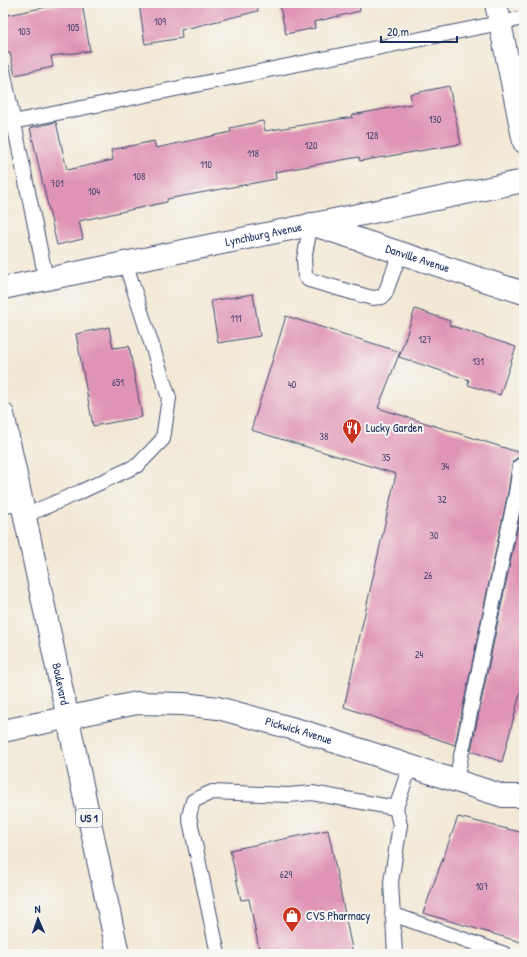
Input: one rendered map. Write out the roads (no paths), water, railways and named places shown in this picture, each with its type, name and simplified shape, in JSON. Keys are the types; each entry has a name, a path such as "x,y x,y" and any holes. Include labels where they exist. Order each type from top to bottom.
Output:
{"street":[{"path":"498,13 524,142"},
{"name":"Lynchburg Avenue","path":"3,288 524,181"},
{"name":"Danville Avenue","path":"311,224 524,294"},
{"name":"Boulevard","path":"3,414 16,506 68,718 118,954"},
{"name":"Pickwick Avenue","path":"3,731 137,703 183,704 218,708 302,731 503,796 524,796"}],"lane":[{"path":"8,123 498,13 524,18"},
{"path":"3,70 8,123 46,279"},
{"path":"311,224 304,259 305,276 308,280 372,298 382,297 385,294 400,253"},
{"path":"16,506 80,492 138,465 163,439 169,398 125,262"},
{"path":"456,780 521,474"},
{"path":"395,954 391,882 400,825 396,808 410,766"},
{"path":"218,954 189,816 194,801 212,792 289,795 312,793 396,808"},
{"path":"392,914 504,954"}],"place":[{"name":"Lucky Garden","path":"352,445"},
{"name":"CVS Pharmacy","path":"292,933"}]}
